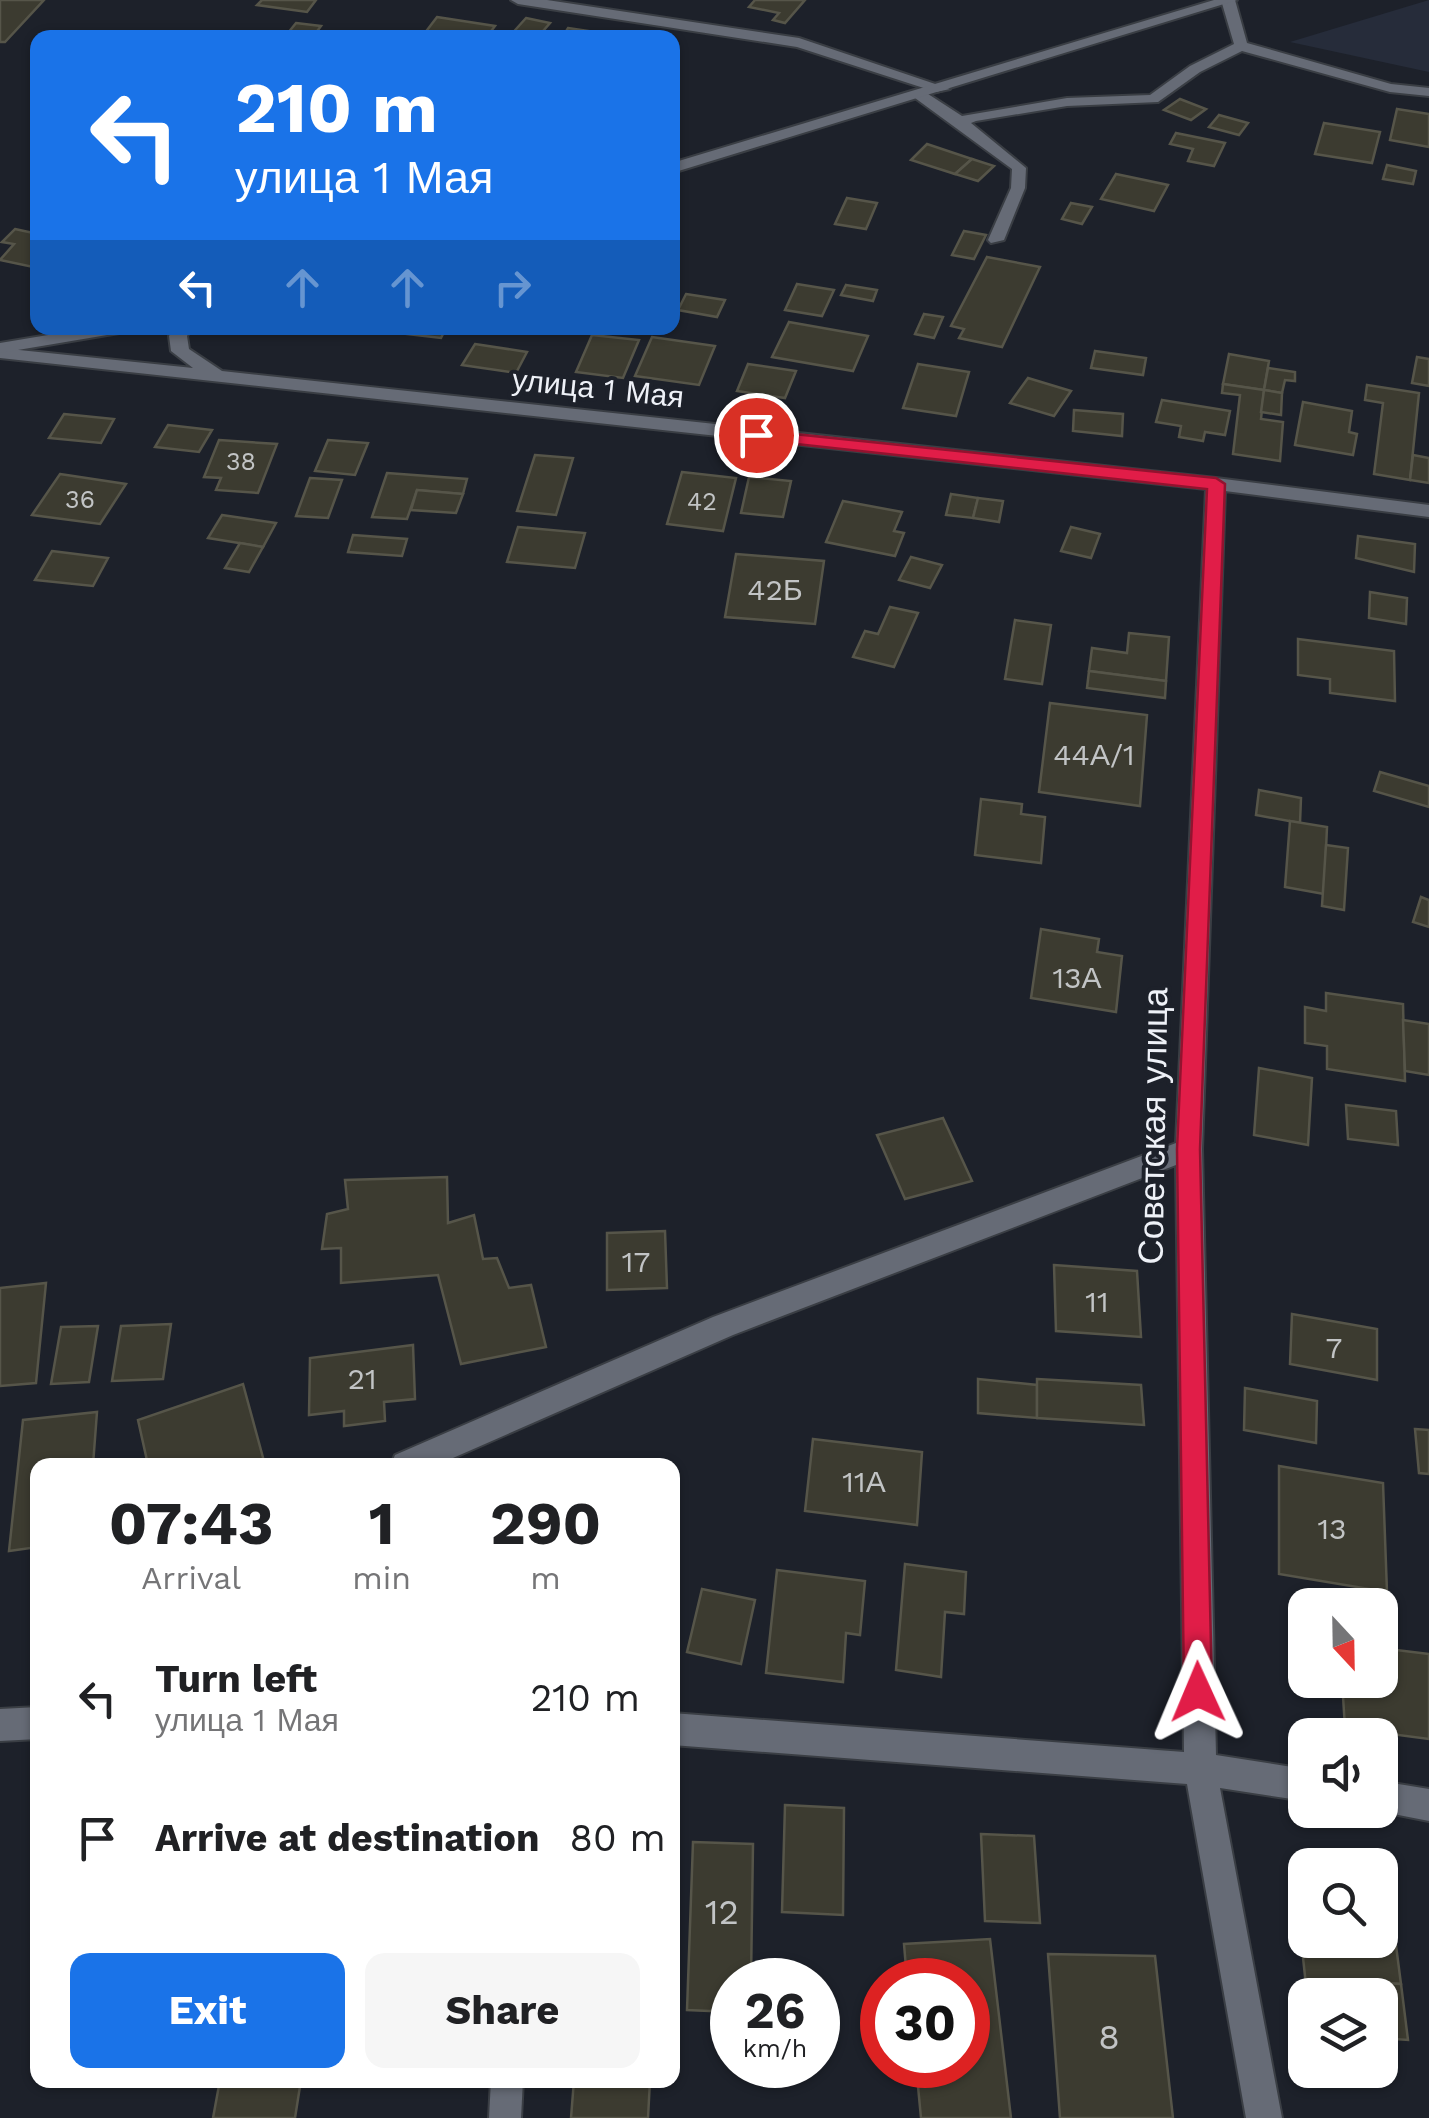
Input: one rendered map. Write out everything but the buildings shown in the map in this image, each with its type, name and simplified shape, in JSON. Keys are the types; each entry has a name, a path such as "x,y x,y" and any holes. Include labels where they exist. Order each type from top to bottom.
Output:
{"street":[{"path":"518,0 799,43 942,89"},
{"path":"680,166 920,96 1218,1"},
{"path":"0,351 83,335"},
{"path":"179,335 180,351 220,378"},
{"name":"улица 1 Мая","path":"0,351 1216,484 1429,511"},
{"name":"Советская улица","path":"1216,484 1188,1149 1200,1769 1264,2118"},
{"path":"422,1458 723,1326 1188,1149"},
{"path":"0,1724 30,1723"},
{"path":"680,1730 1200,1769 1288,1783"},
{"path":"1398,1800 1429,1805"}],"lane":[{"path":"1218,1 1241,46"},
{"path":"961,122 1067,102 1153,99 1195,68 1241,46 1390,88 1429,92"},
{"path":"920,96 961,122 1019,168 1018,188 996,240"},
{"path":"505,2118 507,2088"}],"shaded area":[{"path":"1429,0 1429,72 1290,42"}],"route":[{"path":"756,435 1216,484 1188,1149 1198,1692"}]}
